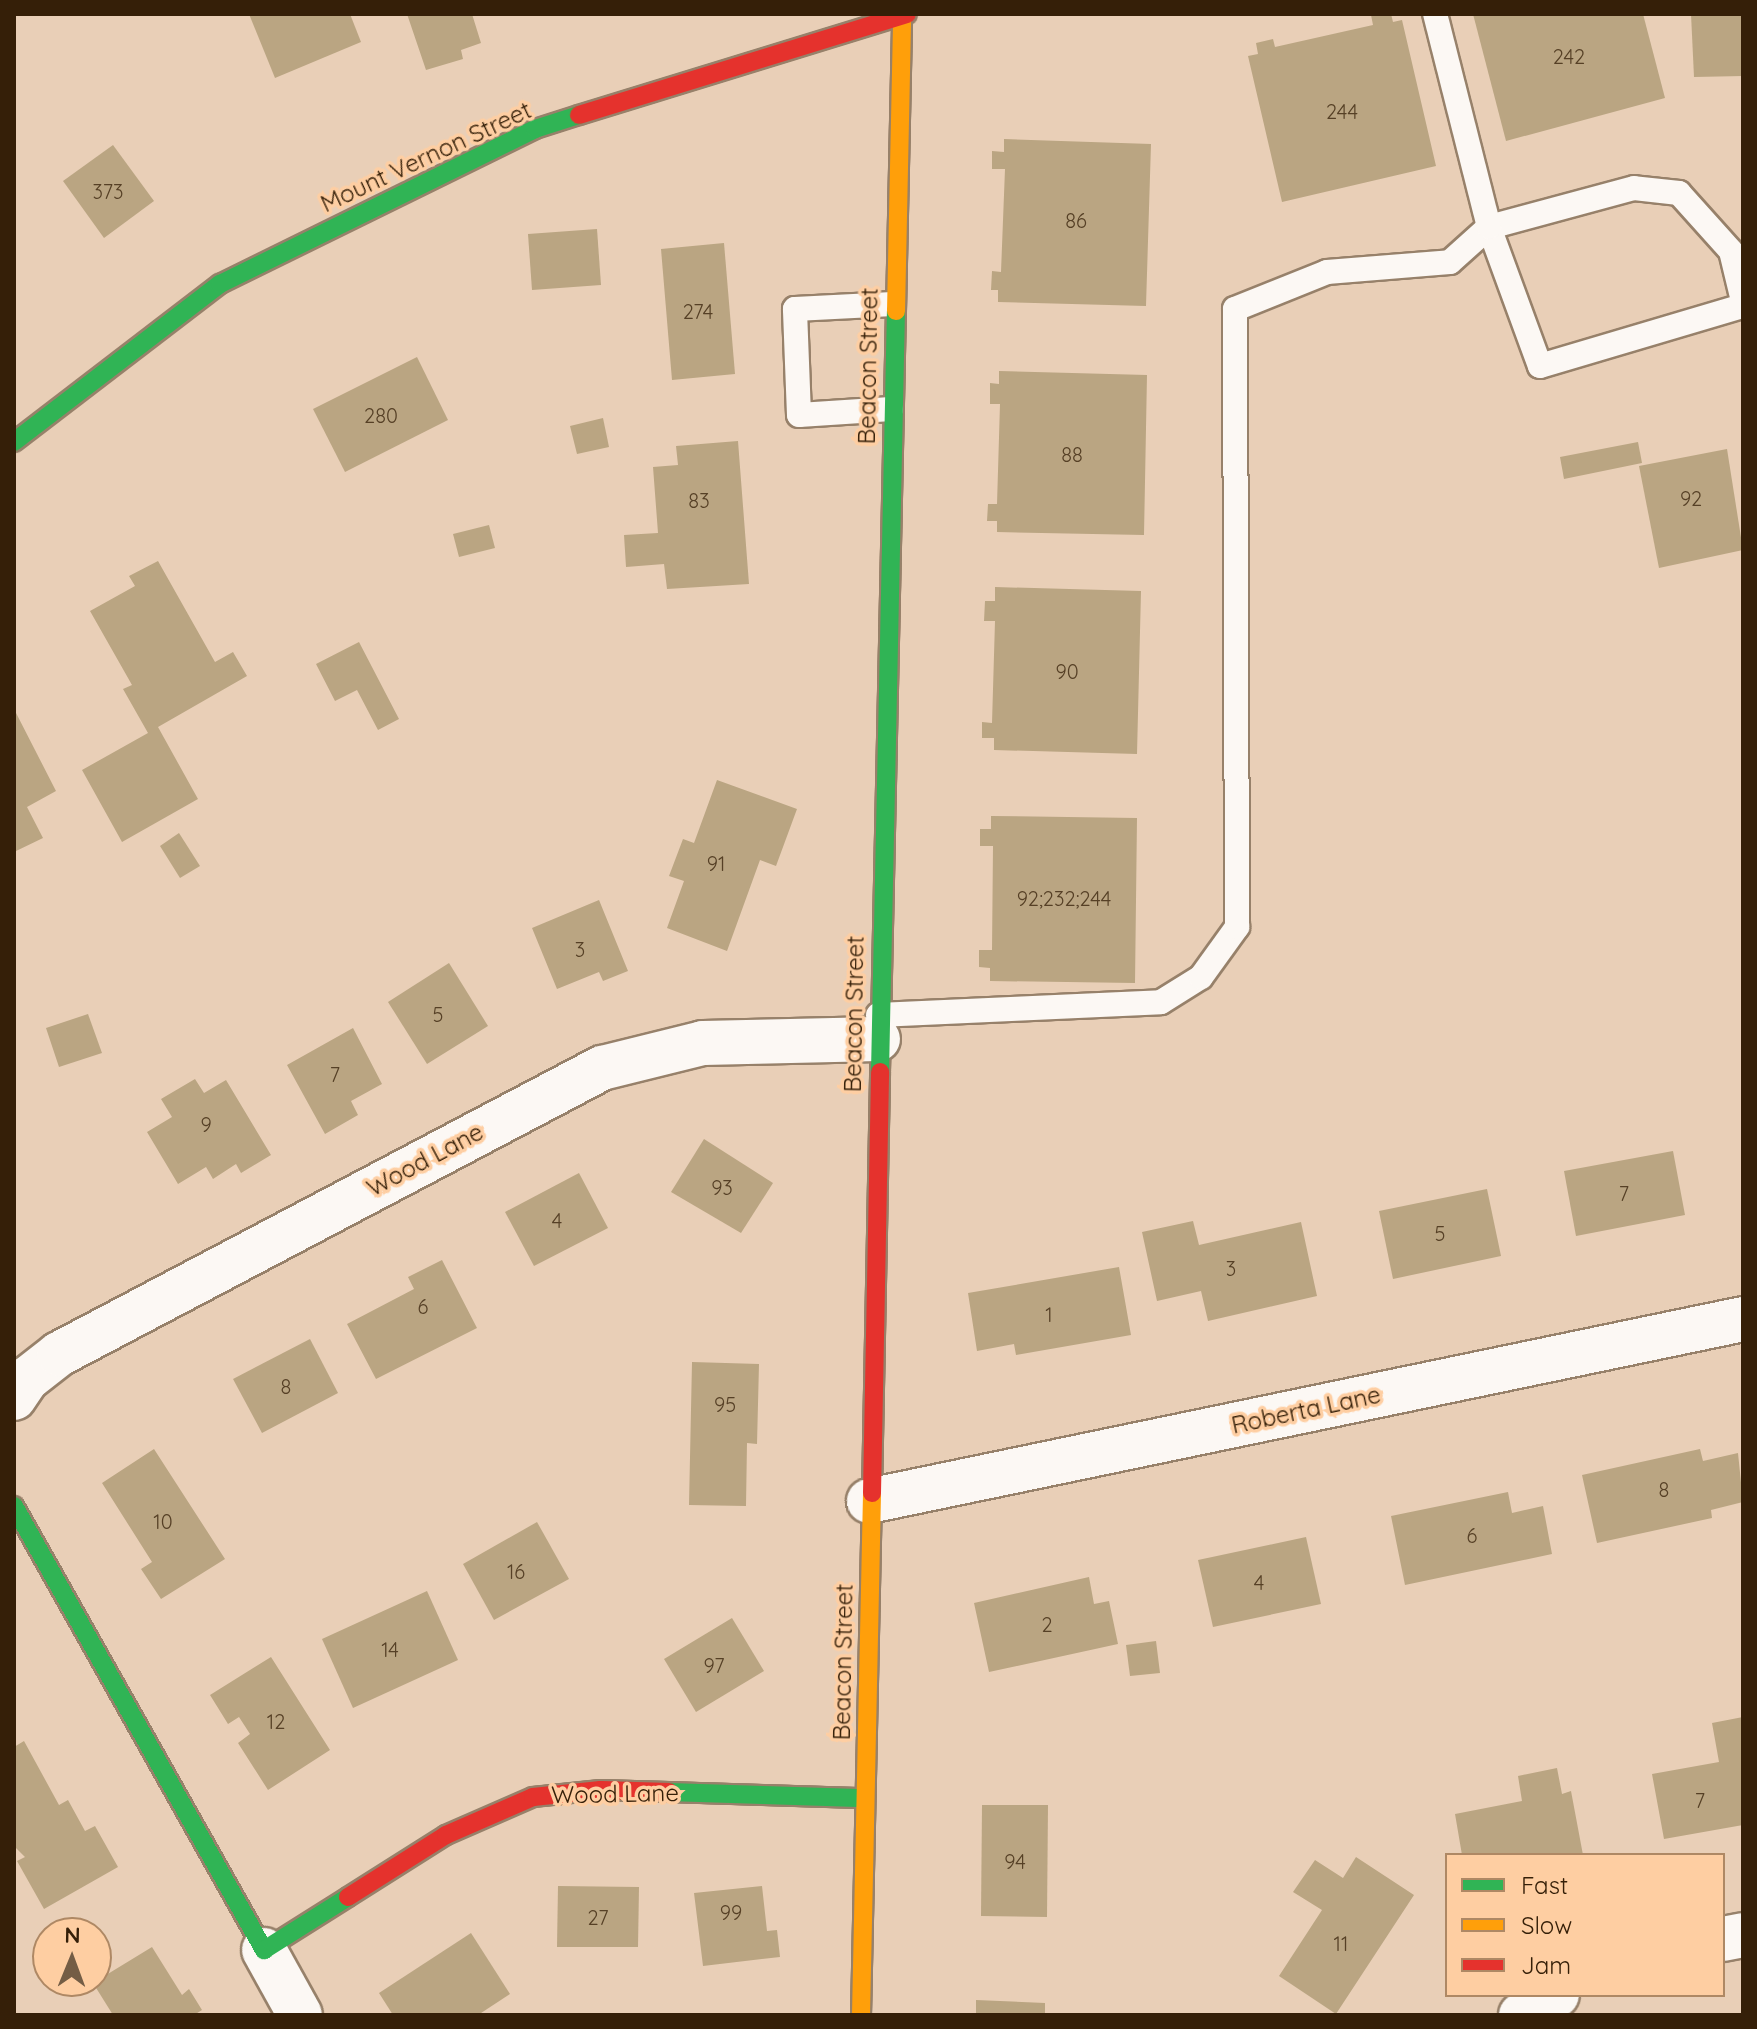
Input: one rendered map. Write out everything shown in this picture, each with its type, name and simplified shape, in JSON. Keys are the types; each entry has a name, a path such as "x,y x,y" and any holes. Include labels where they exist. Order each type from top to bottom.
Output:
{"main road":[{"name":"Beacon Street","path":"861,2015 893,304 903,15"},
{"name":"Mount Vernon Street","path":"14,442 220,284 372,206 535,129 903,15"},
{"path":"14,1506 264,1950"},
{"name":"Wood Lane","path":"264,1950 456,1829 533,1797 601,1790 865,1798"}],"street":[{"name":"Wood Lane","path":"14,1398 27,1379 59,1354 602,1068 703,1043 878,1027"},
{"name":"Roberta Lane","path":"869,1501 1743,1319"},
{"path":"264,1950 300,2015"},
{"path":"1521,2015 1553,1997"}],"lane":[{"path":"878,1027 1161,1002 1201,977 1237,927 1235,309 1327,272 1450,262 1489,227 1634,188 1679,193 1731,251 1743,304 1540,366 1489,227 1435,14"},
{"path":"891,409 799,415 795,309 893,304"}],"building":[{"path":"249,14 350,14 361,42 275,78"},
{"path":"407,14 472,14 481,43 461,50 463,59 426,70"},
{"path":"1391,14 1393,22 1402,20 1436,166 1282,202 1248,56 1258,54 1256,43 1273,39 1275,47 1373,25 1371,15"},
{"path":"1473,14 1643,14 1665,98 1506,141"},
{"path":"1691,14 1743,14 1743,76 1694,77"},
{"path":"1004,139 1151,144 1146,306 998,302 998,290 991,290 992,271 1001,272 1005,169 992,169 992,151 1004,152"},
{"path":"113,145 154,201 104,238 63,181"},
{"path":"597,229 601,285 532,290 528,234"},
{"path":"724,243 735,374 672,380 661,249"},
{"path":"417,357 448,420 345,472 313,409"},
{"path":"999,371 1147,375 1144,535 997,532 997,521 987,521 988,504 997,504 1000,404 990,404 990,383 999,384"},
{"path":"603,418 609,447 577,454 570,426"},
{"path":"738,441 749,584 667,589 664,564 626,567 624,535 658,533 653,467 678,465 676,446"},
{"path":"1638,442 1642,463 1564,479 1560,457"},
{"path":"1727,449 1743,550 1659,568 1639,466"},
{"path":"489,525 495,548 459,557 453,534"},
{"path":"158,561 215,662 233,652 247,676 158,727 198,799 122,842 82,770 148,733 123,689 132,685 90,611 135,586 129,576"},
{"path":"995,587 1141,591 1137,754 994,750 994,738 982,738 982,722 992,723 995,621 984,621 985,601 995,601"},
{"path":"359,642 399,719 378,730 357,690 335,701 316,664"},
{"path":"14,709 56,791 27,807 43,838 14,852"},
{"path":"717,780 797,809 776,866 760,860 727,951 667,928 684,881 669,876 683,839 694,843"},
{"path":"991,816 1137,818 1135,983 990,981 990,968 979,967 979,950 992,950 993,846 980,846 980,829 991,829"},
{"path":"179,833 200,866 180,878 160,846"},
{"path":"599,900 628,971 603,981 599,972 557,989 532,928"},
{"path":"449,963 488,1026 427,1064 388,1002"},
{"path":"88,1014 102,1053 59,1067 46,1028"},
{"path":"353,1028 382,1084 351,1101 358,1115 325,1134 287,1065"},
{"path":"195,1079 204,1093 226,1080 271,1155 241,1173 236,1164 213,1179 206,1167 178,1184 147,1132 172,1117 161,1099"},
{"path":"704,1139 773,1183 741,1233 671,1192"},
{"path":"1673,1151 1685,1215 1576,1236 1564,1171"},
{"path":"579,1173 608,1228 534,1266 505,1212"},
{"path":"1487,1189 1501,1256 1393,1279 1379,1211"},
{"path":"1193,1221 1199,1245 1301,1222 1317,1296 1208,1321 1201,1291 1157,1301 1142,1232"},
{"path":"442,1260 477,1328 376,1379 347,1324 414,1289 408,1277"},
{"path":"1119,1267 1131,1335 1016,1355 1014,1344 977,1351 968,1293"},
{"path":"310,1339 338,1393 262,1433 233,1379"},
{"path":"692,1362 759,1364 757,1444 747,1443 746,1506 689,1505"},
{"path":"154,1449 225,1559 161,1599 141,1569 152,1562 102,1483"},
{"path":"1700,1449 1703,1461 1738,1453 1743,1502 1711,1510 1712,1518 1597,1543 1582,1475"},
{"path":"1508,1492 1512,1513 1543,1506 1552,1554 1405,1585 1391,1516"},
{"path":"537,1522 569,1579 494,1620 463,1564"},
{"path":"1306,1537 1321,1604 1213,1627 1198,1560"},
{"path":"1089,1577 1094,1604 1109,1601 1118,1644 989,1672 974,1603"},
{"path":"427,1591 458,1660 353,1708 322,1639"},
{"path":"732,1618 764,1671 696,1712 664,1659"},
{"path":"1156,1641 1160,1673 1130,1676 1126,1645"},
{"path":"271,1657 330,1750 268,1790 238,1743 250,1734 239,1717 228,1724 210,1695"},
{"path":"1743,1717 1743,1825 1664,1839 1652,1774 1719,1762 1712,1723"},
{"path":"24,1741 59,1805 68,1800 85,1831 95,1826 118,1867 44,1909 17,1861 25,1857 14,1846 14,1747"},
{"path":"1557,1768 1562,1794 1571,1791 1583,1853 1462,1853 1455,1814 1522,1801 1518,1776"},
{"path":"982,1805 1048,1805 1047,1917 981,1916"},
{"path":"1356,1857 1414,1895 1336,2014 1279,1976 1322,1910 1293,1892 1315,1860 1343,1878"},
{"path":"558,1886 639,1887 638,1947 557,1947"},
{"path":"762,1886 767,1931 777,1930 780,1957 703,1966 694,1893"},
{"path":"471,1933 510,1994 478,2015 393,2015 379,1993"},
{"path":"152,1947 182,1995 189,1989 202,2010 194,2015 113,2015 102,1997 112,1997 112,1971"},
{"path":"976,2000 1045,2003 1045,2015 976,2015"}],"traffic: fast":[{"path":"14,442 220,284 535,129 579,115"},
{"path":"880,1072 896,311"},
{"path":"14,1506 264,1950 348,1897"},
{"path":"669,1792 865,1798"}],"traffic: slow":[{"path":"896,311 902,14"},
{"path":"861,2015 872,1493"}],"traffic: jam":[{"path":"579,115 907,14"},
{"path":"872,1493 880,1072"},
{"path":"348,1897 446,1835 533,1797 601,1790 669,1792"}]}
